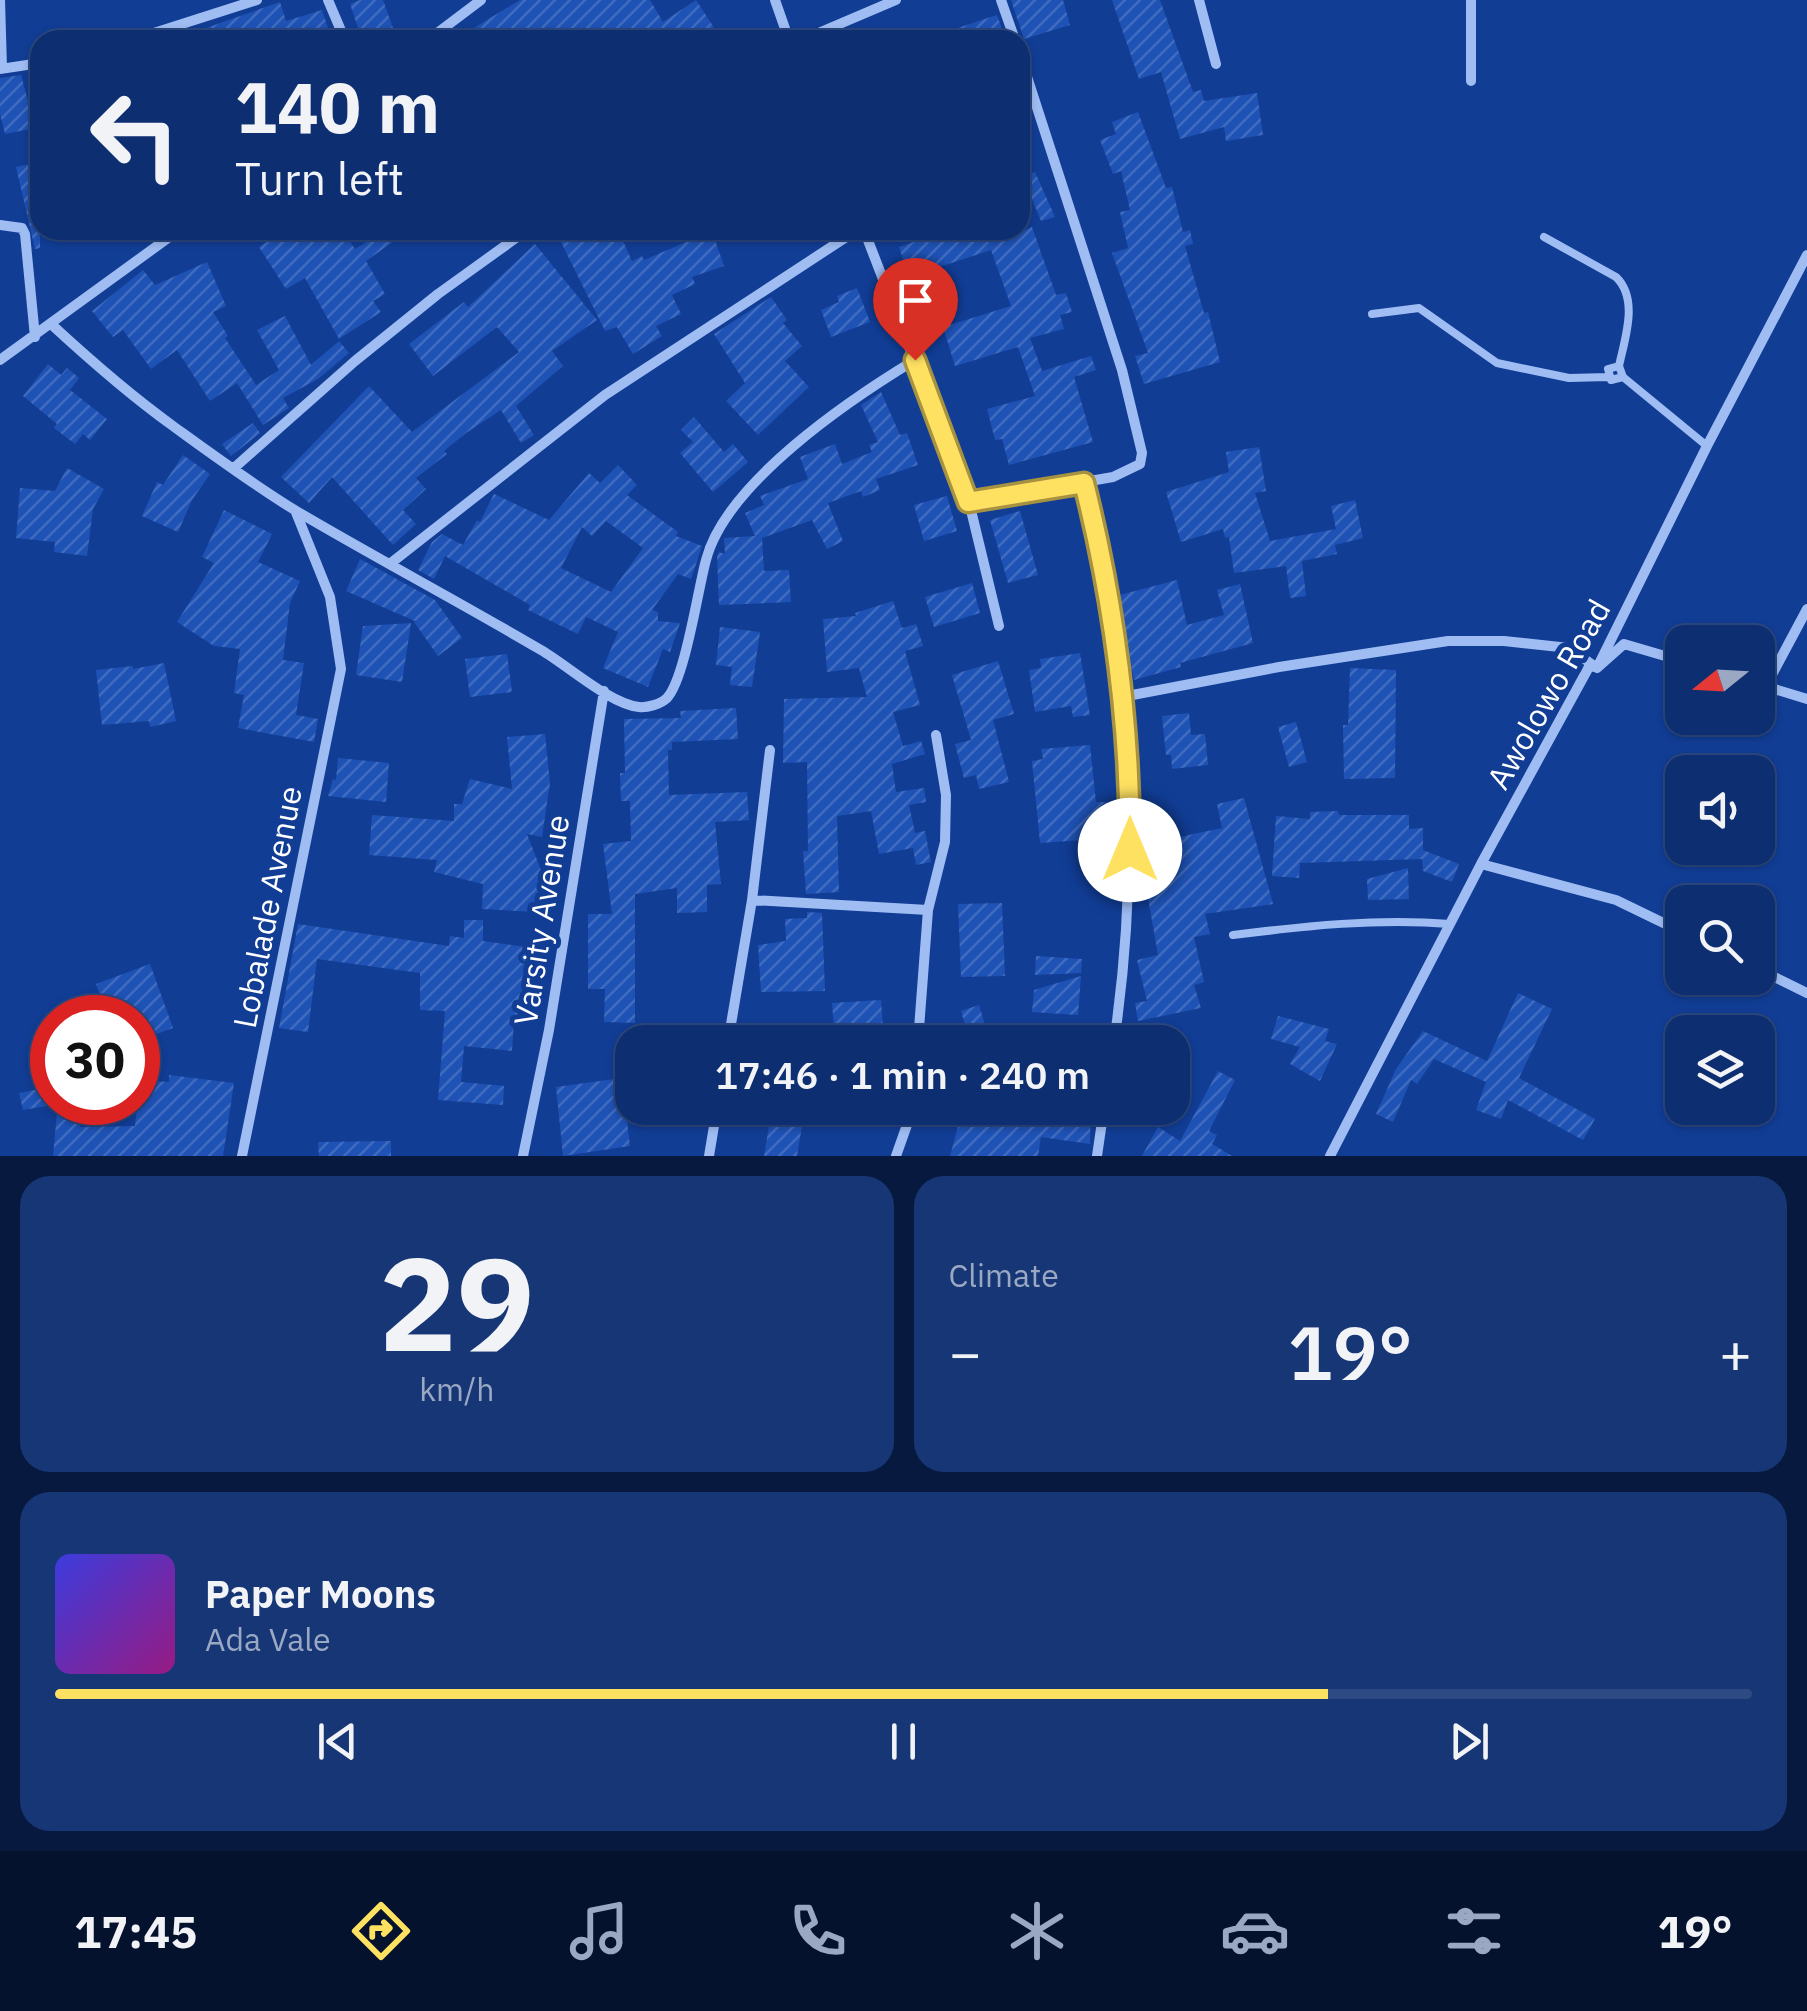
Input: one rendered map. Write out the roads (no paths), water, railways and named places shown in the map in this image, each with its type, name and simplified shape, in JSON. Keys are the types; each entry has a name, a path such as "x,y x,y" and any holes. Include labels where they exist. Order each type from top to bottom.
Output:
{"street":[{"path":"0,0 1,68 30,64"},
{"path":"163,30 257,0"},
{"path":"328,0 342,30"},
{"path":"441,30 481,0"},
{"path":"775,0 786,30"},
{"path":"826,30 896,0"},
{"path":"1001,0 1012,30"},
{"path":"1198,0 1216,64"},
{"path":"1470,81 1471,0"},
{"path":"968,502 1127,472 1140,464 1142,453 1122,370 1030,86"},
{"path":"0,225 22,228 25,234 35,336"},
{"path":"0,360 165,240"},
{"path":"234,468 438,294 513,240"},
{"path":"391,563 605,395 845,240"},
{"path":"864,240 915,360 968,502 1000,626"},
{"name":"Awolowo Road","path":"1330,1156 1481,864 1590,665 1597,668 1807,255"},
{"path":"51,324 156,413 294,510 546,653 604,691 640,708 666,699 672,690 697,608 706,557 725,518 759,478 853,398 915,360"},
{"path":"1084,483 1105,566 1130,795 1130,878 1116,1025"},
{"name":"Lobalade Avenue","path":"242,1156 341,668 330,597 294,510"},
{"path":"1775,663 1807,609"},
{"path":"1122,697 1448,640 1569,648 1597,668 1624,644 1665,656"},
{"path":"1775,689 1807,699"},
{"name":"Varsity Avenue","path":"523,1156 549,1030 604,691"},
{"path":"919,1025 928,910 945,842 946,795 936,735"},
{"path":"731,1025 752,900 770,750"},
{"path":"1481,864 1616,900 1665,924"},
{"path":"752,900 928,910"},
{"path":"1775,977 1807,993"},
{"path":"709,1156 714,1125"},
{"path":"896,1156 906,1125"},
{"path":"1097,1156 1102,1125"}],"lane":[{"path":"1544,237 1624,285 1629,304 1620,366 1622,378 1707,446"},
{"path":"1372,314 1419,308 1497,363 1568,378 1608,377 1615,382 1622,378"},
{"path":"1608,377 1608,369 1620,366"},
{"path":"1233,936 1324,924 1406,920 1450,924"}]}
